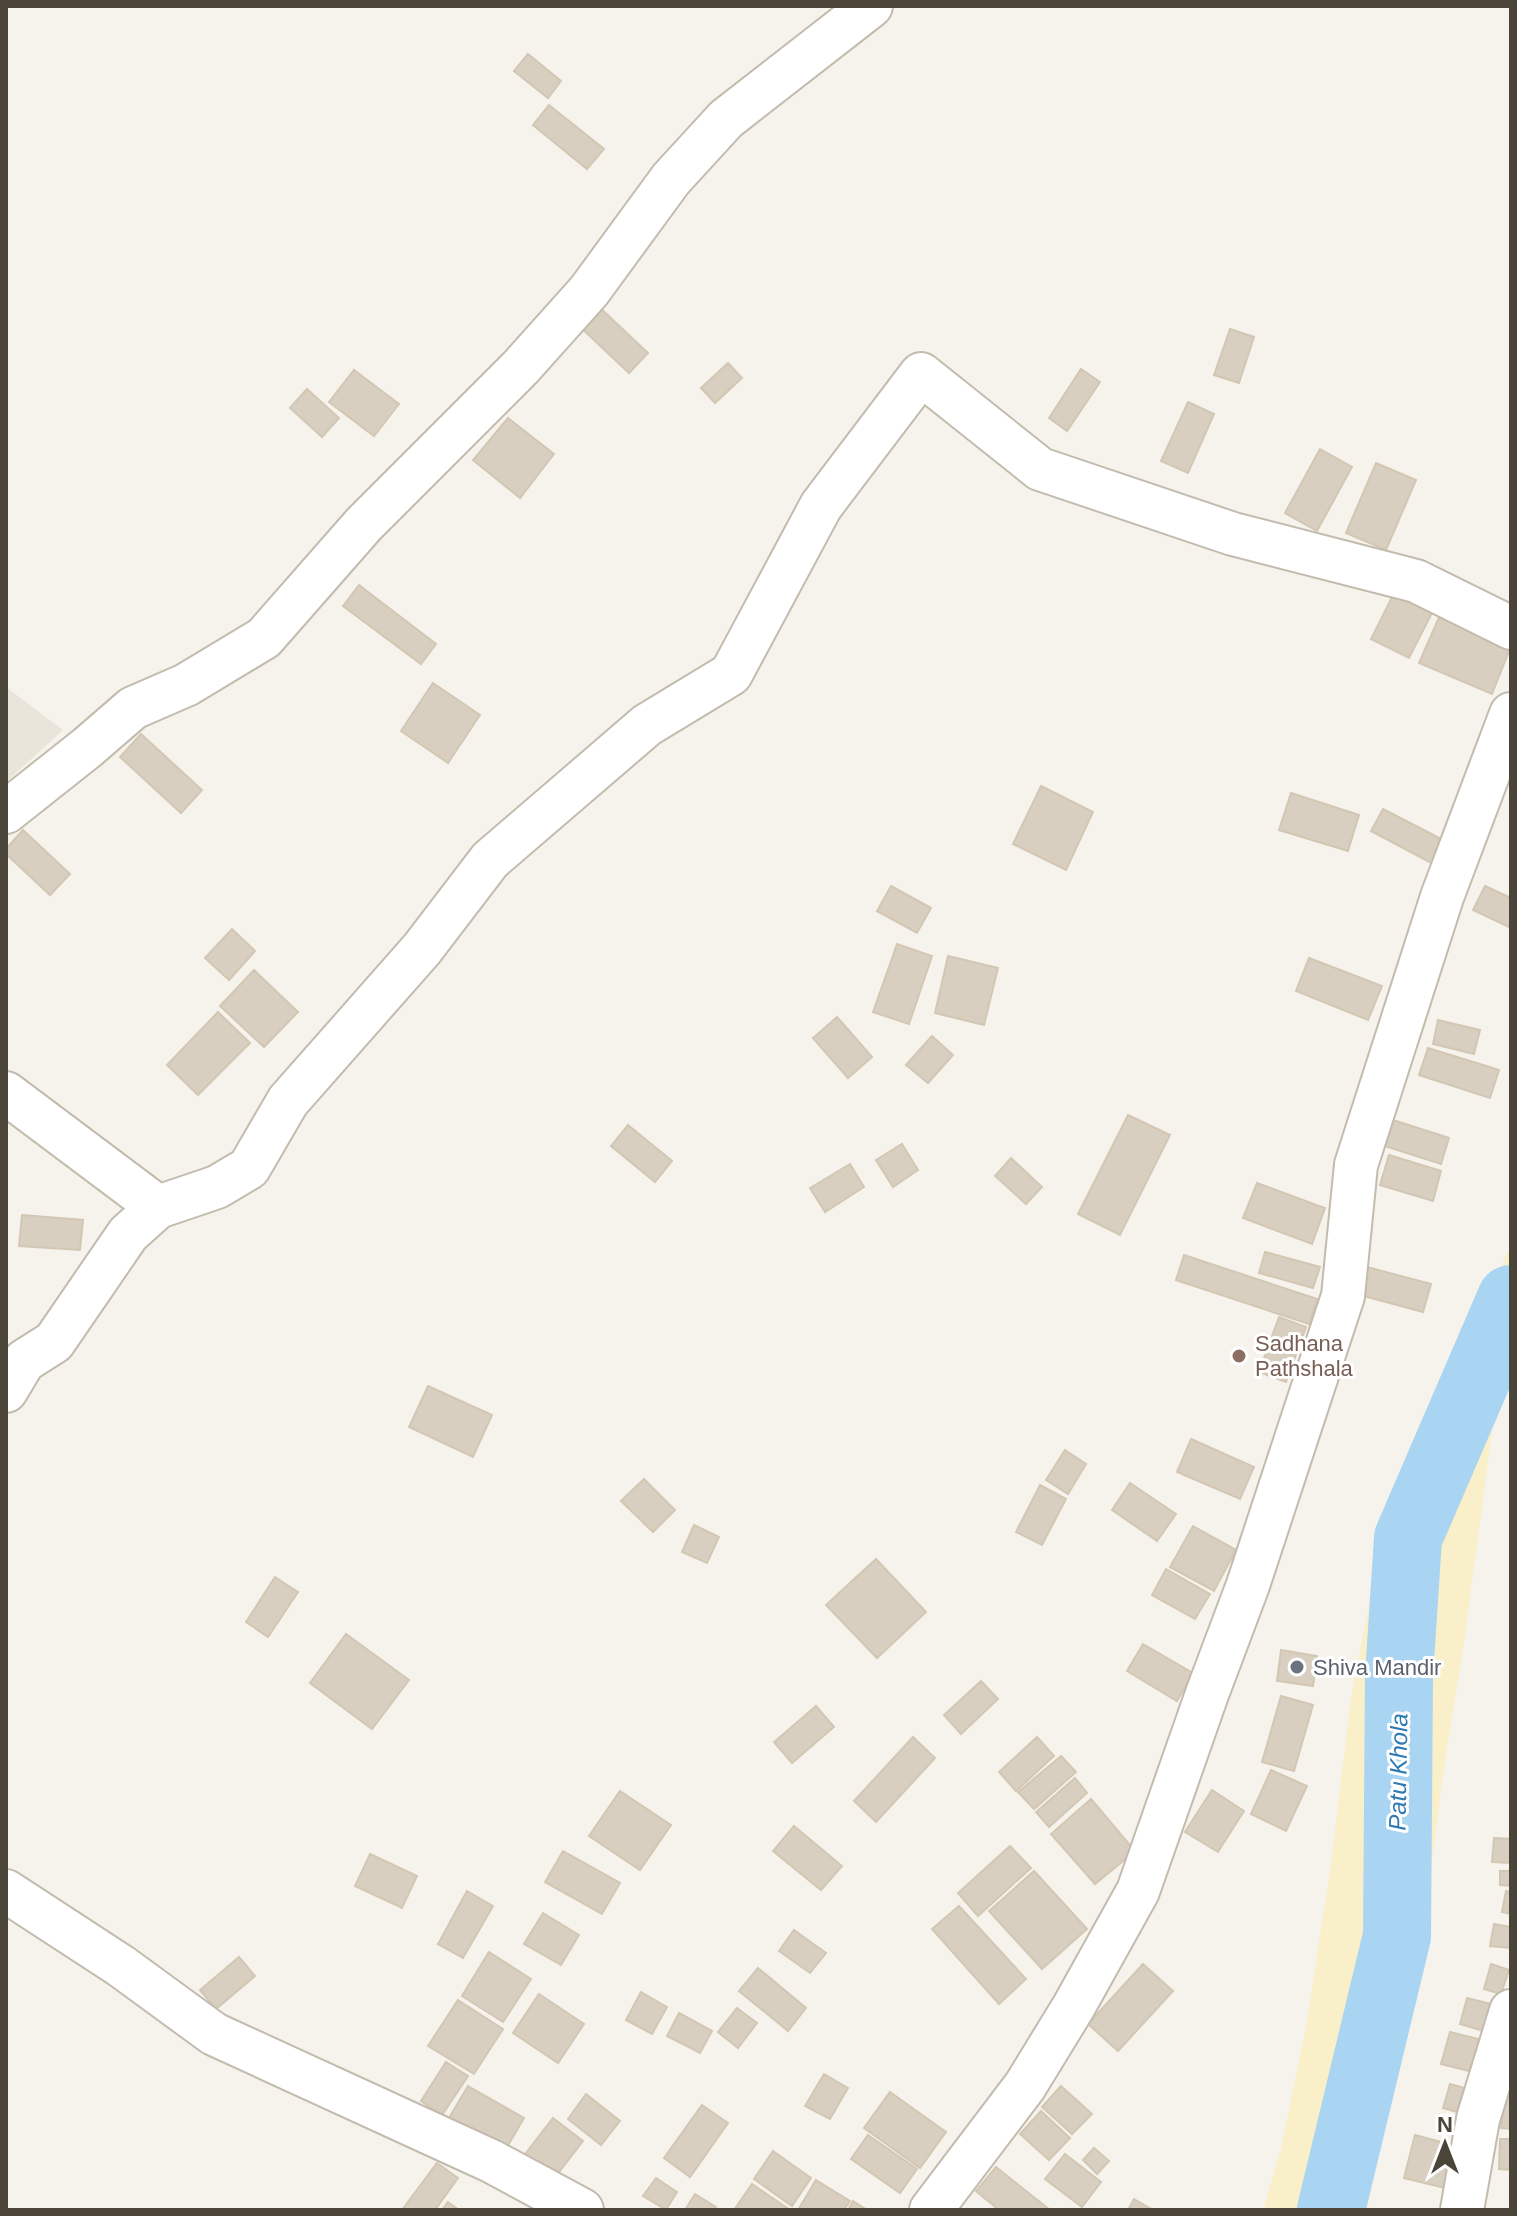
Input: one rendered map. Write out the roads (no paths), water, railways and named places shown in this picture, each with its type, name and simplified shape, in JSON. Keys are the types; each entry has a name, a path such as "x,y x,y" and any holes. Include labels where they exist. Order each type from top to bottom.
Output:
{"street":[{"path":"6,812 133,708 186,685 264,638 364,524 521,367 589,291 671,179 726,119 871,6"},
{"path":"6,1391 24,1361 54,1342 128,1234 158,1207 217,1187 249,1168 288,1101 422,949 490,860 647,725 731,674 821,506 921,374 1040,469 1233,534 1416,581 1511,628"},
{"path":"931,2210 1025,2086 1138,1891 1248,1585 1343,1296 1356,1165 1442,897 1511,714"},
{"path":"6,1093 158,1207"},
{"path":"6,1891 121,1966 214,2034 491,2161 582,2210"},
{"path":"1462,2210 1478,2119 1511,2011"}],"waterway":[{"name":"Patu Khola","path":"1331,2210 1397,1936 1399,1676 1408,1538 1511,1299"}],"place":[{"name":"Sadhana Pathshala","path":"1239,1356"},
{"name":"Shiva Mandir","path":"1297,1667"}]}
